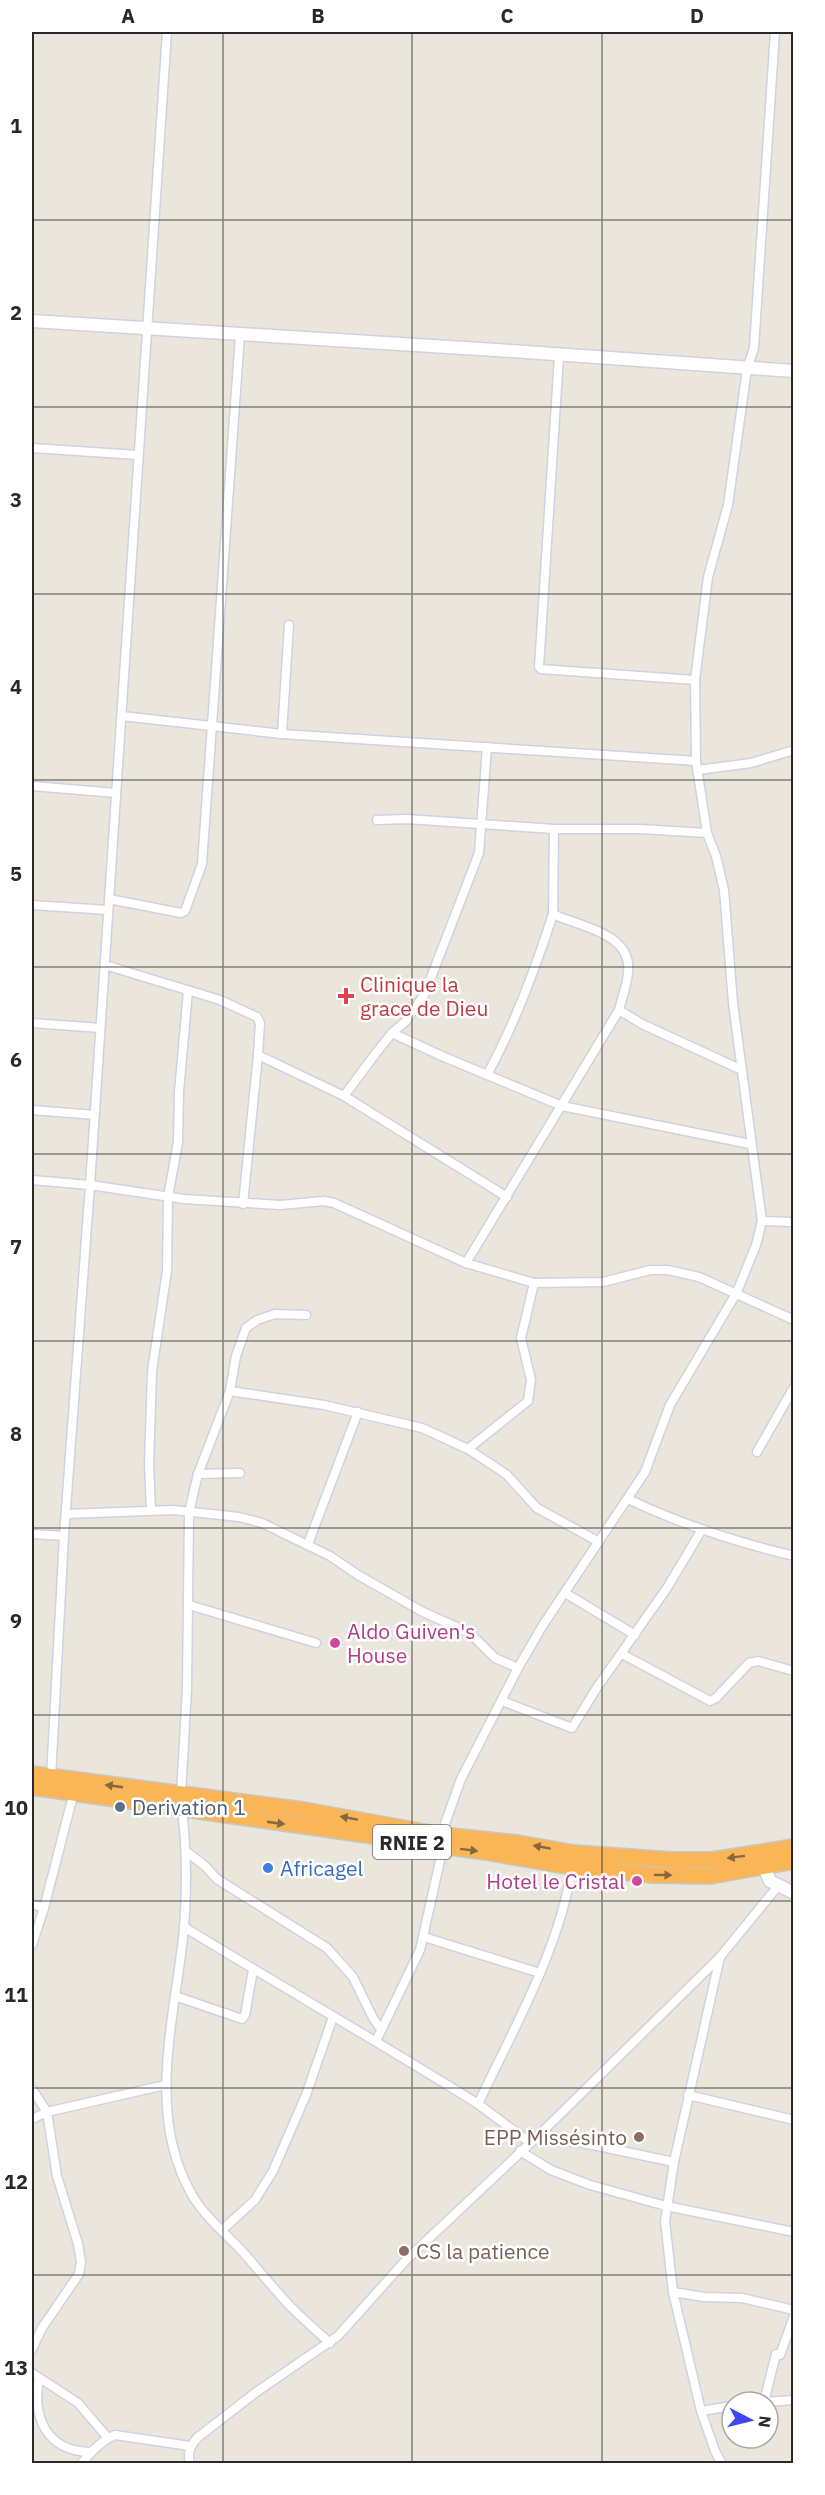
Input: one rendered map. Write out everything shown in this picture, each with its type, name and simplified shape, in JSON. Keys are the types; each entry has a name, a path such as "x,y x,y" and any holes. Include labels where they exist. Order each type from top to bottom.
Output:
{"highway":[{"name":"RNIE 2","path":"32,1774 303,1810 572,1867 654,1875 711,1876 761,1861 794,1847"},
{"name":"RNIE 2","path":"32,1787 182,1810 442,1841 517,1843 574,1853 672,1860 794,1861"}],"street":[{"path":"51,1777 64,1536 95,1115 167,32"},
{"path":"376,2041 412,1970 424,1936 442,1841 461,1779 518,1668 645,1472 670,1405 737,1292 756,1245 762,1221 733,1003 724,890 716,856 707,833 696,760 694,680 708,577 728,505 747,369 754,348 775,32"},
{"path":"32,321 794,371"},
{"path":"109,899 178,914 185,911 204,857 211,727 218,666 240,335"},
{"path":"559,356 539,667 541,669 694,680"},
{"path":"32,448 138,455"},
{"path":"282,734 289,625"},
{"path":"122,716 282,734 696,760"},
{"path":"345,1096 392,1033 406,1021 424,995 479,852 487,747"},
{"path":"698,770 751,764 794,750"},
{"path":"32,786 116,793"},
{"path":"377,820 407,819 554,829 640,829 707,833"},
{"path":"487,1075 524,999 553,914 554,829"},
{"path":"32,905 108,910"},
{"path":"466,1263 620,1010 628,973 625,949 591,928 553,914"},
{"path":"105,965 220,1000 257,1017 260,1023 258,1055 243,1204"},
{"path":"150,1510 151,1397 167,1271 168,1197 178,1142 179,1092 188,990"},
{"path":"620,1010 642,1024 742,1070"},
{"path":"32,1023 100,1028"},
{"path":"392,1033 562,1106 750,1144"},
{"path":"258,1055 345,1096 507,1197"},
{"path":"32,1110 95,1115"},
{"path":"32,1180 243,1204 280,1205 324,1201 334,1203 466,1263 534,1283 603,1282 650,1270 668,1270 699,1277 737,1292 794,1320"},
{"path":"762,1221 794,1222"},
{"path":"468,1449 528,1401 531,1380 521,1338 534,1283"},
{"path":"181,1794 187,1689 189,1512 198,1474 230,1391 236,1356 246,1328 257,1320 275,1314 306,1315"},
{"path":"757,1452 794,1387"},
{"path":"230,1391 324,1405 422,1428 468,1449 506,1474 537,1508 599,1542"},
{"path":"308,1544 358,1412"},
{"path":"198,1474 240,1473"},
{"path":"628,1500 672,1521 701,1531 794,1556"},
{"path":"66,1514 150,1510 189,1512 250,1520 308,1544 423,1612 470,1633 495,1658 518,1668"},
{"path":"502,1701 572,1728 701,1531"},
{"path":"32,1534 64,1536"},
{"path":"565,1593 635,1635"},
{"path":"189,1605 316,1643"},
{"path":"622,1654 710,1701 716,1698 749,1663 758,1661 794,1671"},
{"path":"32,1945 74,1792"},
{"path":"182,1810 187,1852 184,1928 166,2056 165,2085 174,2147 181,2173 192,2195 222,2230 294,2310 330,2343"},
{"path":"187,1852 206,1866 217,1878 327,1948 353,1977 373,2018 381,2029"},
{"path":"761,1861 767,1878 794,1893"},
{"path":"478,2104 540,1973 557,1924 572,1867"},
{"path":"190,2463 188,2454 190,2446 214,2423 330,2343 406,2260 540,2134 720,1957 778,1886"},
{"path":"32,1904 44,1908"},
{"path":"184,1928 478,2104 529,2142"},
{"path":"424,1936 540,1973"},
{"path":"720,1957 688,2095 664,2221 673,2292 701,2410 715,2451 722,2463"},
{"path":"175,1996 242,2019 253,1970"},
{"path":"222,2230 255,2200 273,2171 302,2104 333,2017"},
{"path":"32,2119 47,2112 165,2085"},
{"path":"32,2089 47,2112 57,2176 81,2262 79,2274 42,2328 32,2349"},
{"path":"688,2095 794,2120"},
{"path":"540,2134 674,2162"},
{"path":"520,2151 566,2177 666,2206 794,2232"},
{"path":"673,2292 704,2297 742,2298 794,2310"},
{"path":"794,2316 780,2355 776,2354 764,2402 794,2400"},
{"path":"35,2375 78,2403 108,2438"},
{"path":"35,2375 36,2398 42,2425 60,2444 76,2452 90,2452"},
{"path":"701,2410 720,2408"},
{"path":"81,2463 90,2452 108,2438 122,2435 190,2446"}],"place":[{"name":"Clinique la grace de Dieu","path":"346,996"},
{"name":"Aldo Guiven's House","path":"335,1643"},
{"name":"Derivation 1","path":"120,1807"},
{"name":"Africagel","path":"268,1868"},
{"name":"Hotel le Cristal","path":"637,1881"},
{"name":"EPP Missésinto","path":"639,2137"},
{"name":"CS la patience","path":"404,2251"}]}
